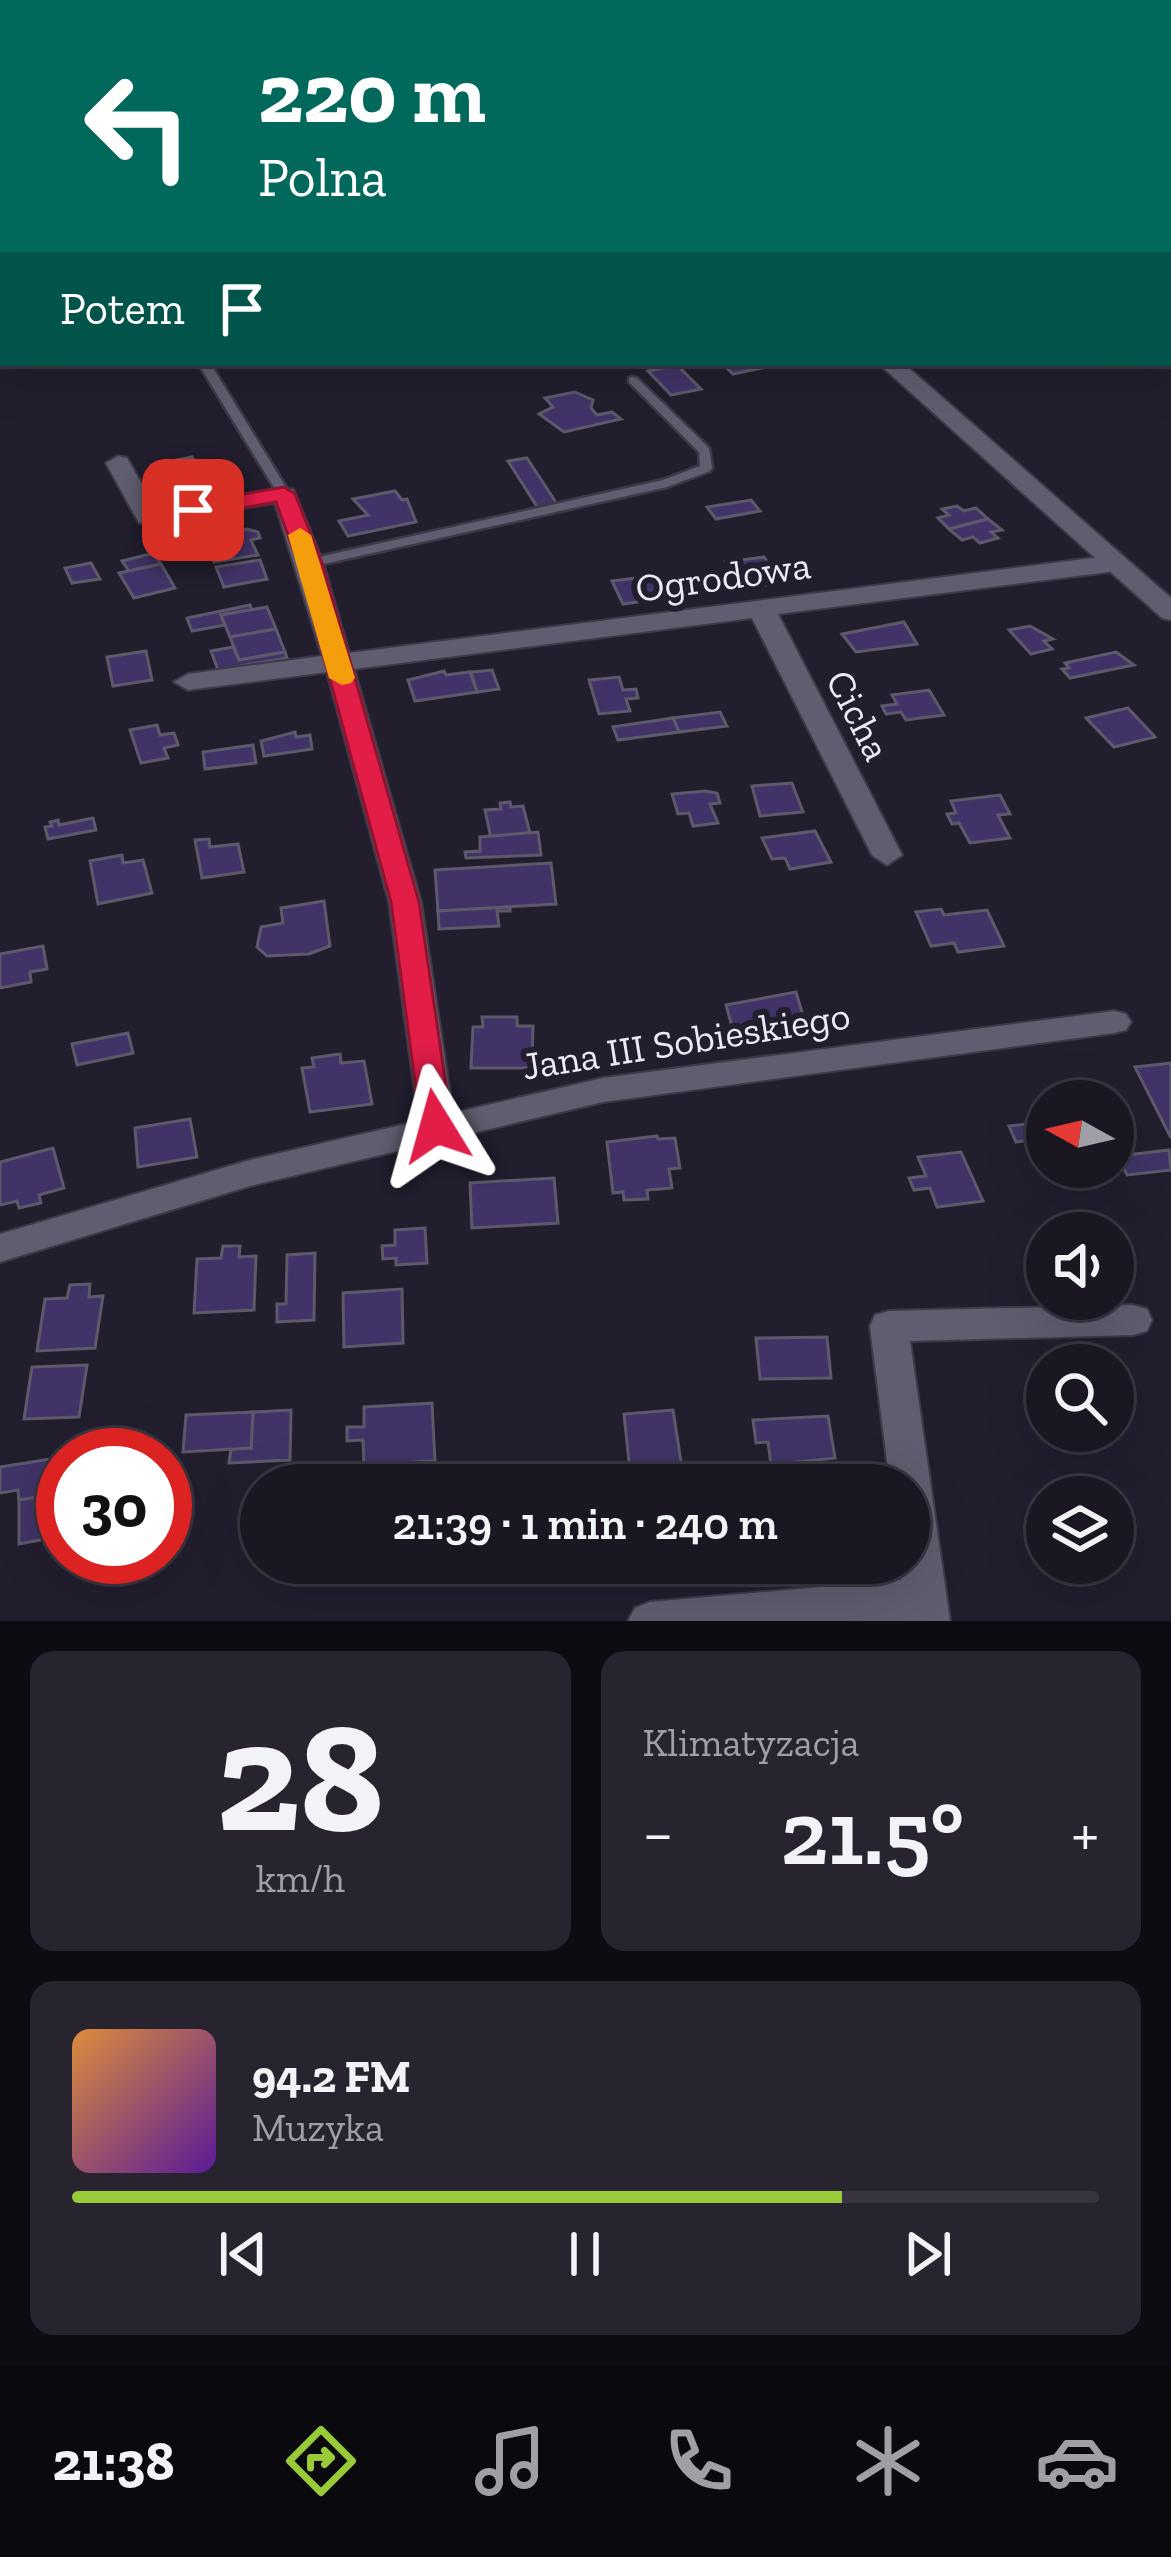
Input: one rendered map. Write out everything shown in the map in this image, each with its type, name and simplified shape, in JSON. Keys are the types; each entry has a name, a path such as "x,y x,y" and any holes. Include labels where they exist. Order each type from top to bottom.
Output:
{"street":[{"path":"892,366 1171,612"},
{"path":"118,464 148,518 284,494 310,563 405,902 436,1126"},
{"name":"Ogrodowa","path":"188,682 1116,563"},
{"name":"Cicha","path":"762,610 886,855"},
{"name":"Jana III Sobieskiego","path":"0,1248 250,1173 603,1090 1114,1022"},
{"path":"650,1621 927,1609 890,1326 1133,1320"}],"lane":[{"path":"206,366 284,494"},
{"path":"310,563 667,483 706,468 705,451 633,380"}],"building":[{"path":"678,366 701,389 671,395 648,371"},
{"path":"725,366 766,367 733,374"},
{"path":"575,392 593,400 591,408 597,415 612,412 621,419 564,432 539,414 553,407 545,398"},
{"path":"192,457 208,483 172,491 152,465"},
{"path":"527,458 557,504 538,508 508,461"},
{"path":"395,491 402,500 407,499 416,522 348,536 339,521 368,515 353,499"},
{"path":"751,500 760,511 716,519 707,507"},
{"path":"957,506 964,511 976,508 988,519 949,529 938,518 949,515 942,509"},
{"path":"988,519 1002,530 991,532 998,538 980,543 973,537 962,540 949,529"},
{"path":"247,529 258,532 260,538 251,540 258,555 214,562 209,547 202,548 198,540"},
{"path":"154,553 161,564 129,571 122,561"},
{"path":"764,557 782,583 744,588 726,562"},
{"path":"260,560 267,579 224,587 216,567"},
{"path":"91,563 100,579 72,583 65,568"},
{"path":"161,564 175,588 134,598 119,573"},
{"path":"653,576 658,599 623,604 612,581"},
{"path":"250,605 252,610 221,615 225,625 192,631 187,618"},
{"path":"267,607 276,629 230,637 221,615"},
{"path":"904,622 917,644 856,652 842,634"},
{"path":"1030,626 1053,639 1044,641 1052,649 1031,654 1009,630"},
{"path":"276,629 285,652 239,660 230,637"},
{"path":"233,647 239,660 285,652 287,658 218,670 211,651"},
{"path":"146,651 152,680 113,686 107,657"},
{"path":"1116,652 1134,665 1070,678 1062,669 1069,668 1065,663"},
{"path":"492,670 499,689 477,692 471,672"},
{"path":"444,671 446,675 470,672 477,692 415,701 408,680"},
{"path":"619,677 623,690 636,689 638,698 626,699 630,711 599,714 589,680"},
{"path":"929,690 944,715 906,720 901,712 886,714 882,706 897,704 892,695"},
{"path":"1128,708 1155,737 1114,747 1086,718"},
{"path":"720,712 727,726 679,732 673,718"},
{"path":"673,718 679,732 618,740 613,727"},
{"path":"157,725 160,735 174,733 178,745 164,748 168,758 141,763 130,730"},
{"path":"295,732 296,737 310,735 312,749 264,756 261,741"},
{"path":"253,745 256,763 205,769 203,752"},
{"path":"792,783 803,812 760,816 752,786"},
{"path":"717,793 720,803 710,804 718,823 693,826 689,813 678,814 672,794"},
{"path":"1000,795 1010,814 998,815 1010,838 970,843 959,823 952,824 947,814 956,813 951,801"},
{"path":"510,802 511,807 523,806 530,833 491,838 485,810 501,809 500,803"},
{"path":"93,818 96,830 48,839 45,827 52,826 50,822 58,820 59,825"},
{"path":"815,831 831,862 790,869 785,858 772,859 762,838"},
{"path":"538,832 541,855 466,858 465,852 480,851 480,837"},
{"path":"209,839 210,847 238,844 244,872 202,878 195,840"},
{"path":"122,855 123,863 143,860 152,893 98,904 90,861"},
{"path":"551,863 556,904 438,911 435,870"},
{"path":"324,901 330,946 309,954 267,956 257,947 261,927 283,923 281,908"},
{"path":"510,907 510,911 497,911 499,926 439,929 438,911"},
{"path":"941,909 944,915 987,910 1004,946 958,952 954,943 931,946 916,912"},
{"path":"43,946 47,969 30,972 31,982 0,988 0,954"},
{"path":"796,992 806,1026 735,1037 726,1005"},
{"path":"482,1017 517,1017 517,1026 533,1026 532,1068 471,1068 473,1027 483,1027"},
{"path":"128,1033 133,1053 77,1065 72,1044"},
{"path":"340,1054 341,1063 364,1061 372,1104 310,1112 302,1068 314,1067 312,1058"},
{"path":"1171,1063 1171,1138 1135,1067"},
{"path":"190,1119 197,1157 138,1167 135,1128"},
{"path":"1026,1124 1026,1141 1016,1142 1009,1126"},
{"path":"675,1138 680,1168 669,1169 672,1188 647,1190 648,1199 624,1200 623,1192 613,1193 607,1142"},
{"path":"53,1148 64,1188 39,1195 41,1203 19,1208 17,1201 0,1205 0,1162"},
{"path":"1169,1150 1171,1170 1134,1174 1134,1154"},
{"path":"961,1152 983,1201 937,1207 930,1188 914,1190 909,1178 926,1176 918,1157"},
{"path":"554,1178 558,1223 472,1228 470,1183"},
{"path":"425,1228 427,1263 396,1265 396,1258 383,1259 382,1246 395,1245 395,1230"},
{"path":"223,1246 240,1246 239,1257 256,1256 254,1310 194,1313 197,1259 221,1258"},
{"path":"315,1253 314,1320 277,1322 277,1304 286,1304 287,1255"},
{"path":"90,1284 89,1297 103,1296 95,1348 37,1351 45,1299 67,1298 70,1285"},
{"path":"402,1289 403,1343 344,1347 343,1293"},
{"path":"827,1337 831,1378 760,1379 756,1338"},
{"path":"87,1365 79,1417 24,1419 32,1367"},
{"path":"432,1403 435,1461 364,1464 363,1440 347,1441 347,1427 364,1427 364,1407"},
{"path":"291,1410 290,1460 229,1463 231,1449 251,1448 253,1412"},
{"path":"673,1410 681,1464 629,1464 624,1414"},
{"path":"253,1412 251,1448 192,1451 192,1428 185,1428 186,1415"},
{"path":"828,1416 835,1458 771,1464 768,1442 756,1443 753,1420"},
{"path":"36,1461 36,1497 19,1500 18,1490 0,1493 0,1467"},
{"path":"36,1497 36,1541 19,1544 19,1500"}],"slow traffic":[{"path":"300,535 342,678"}],"route":[{"path":"193,510 284,494 310,563 405,902 436,1126"}]}
